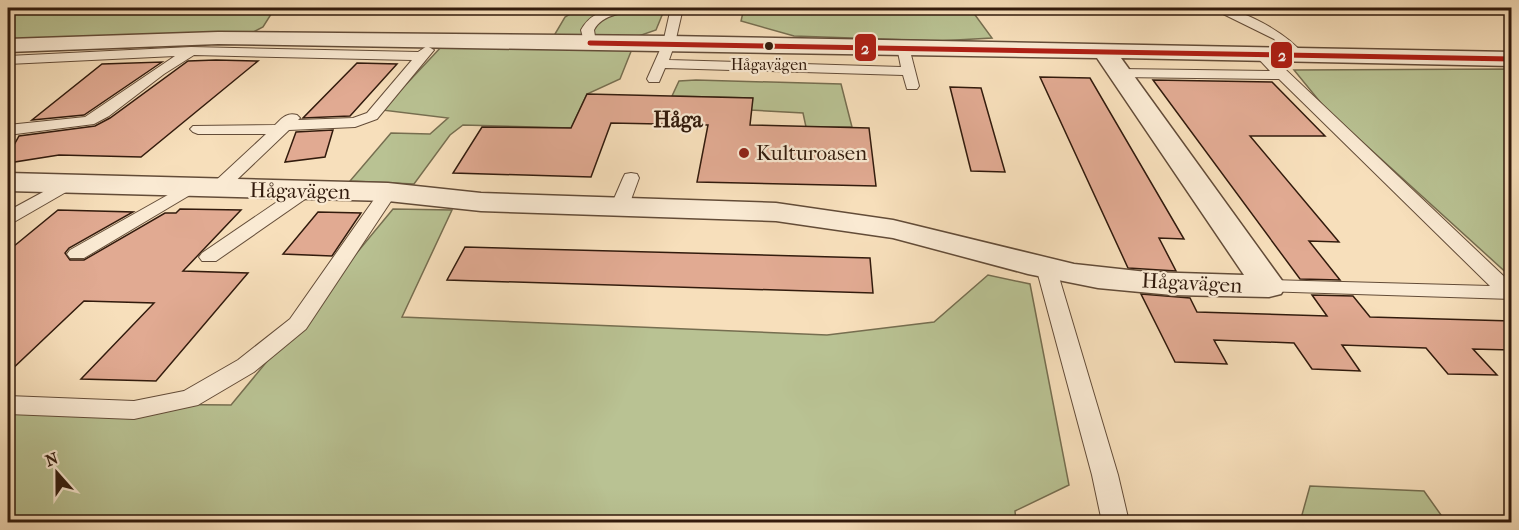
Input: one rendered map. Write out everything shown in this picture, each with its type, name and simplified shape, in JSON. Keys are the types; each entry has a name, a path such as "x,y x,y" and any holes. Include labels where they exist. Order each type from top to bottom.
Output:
{"street":[{"path":"8,46 218,38 428,49 590,43 903,47 1020,44 1108,56 1262,55 1512,59"},
{"name":"Hågavägen","path":"1108,56 1269,286"},
{"name":"Hågavägen","path":"8,182 388,192 481,202 810,215 893,229 980,254 1073,274 1182,286 1269,286"}],"lane":[{"path":"590,43 587,33 591,21 596,17 617,11 677,8 669,43 654,79"},
{"path":"1217,8 1278,36 1298,56"},
{"path":"8,129 89,121 104,113 159,71 191,51 218,38"},
{"path":"903,47 912,86"},
{"path":"8,60 191,51 428,49"},
{"path":"198,129 285,125 324,126 355,122 372,116 428,49"},
{"path":"1262,55 1509,293 1269,286"},
{"path":"1108,56 1282,75"},
{"path":"660,64 909,70"},
{"path":"8,129 21,119"},
{"path":"77,254 203,188 285,125"},
{"path":"619,208 631,178"},
{"path":"8,218 67,184"},
{"path":"210,257 305,191"},
{"path":"8,405 134,410 190,399 246,366 298,324 388,192"},
{"path":"1046,267 1105,475 1116,522"}],"green space":[{"path":"8,8 275,8 263,27 236,41 8,49"},
{"path":"580,8 665,8 656,30 630,39 552,39 565,17"},
{"path":"744,8 970,8 992,38 938,41 794,36 741,21"},
{"path":"443,45 632,49 620,79 587,94 571,128 463,125 450,135 414,184 350,181 391,133 430,134 448,118 382,110"},
{"path":"1511,69 1511,277 1325,108 1294,70"},
{"path":"679,81 841,84 852,127 806,127 803,113 751,110 752,98 672,96"},
{"path":"393,209 452,210 402,317 827,335 934,322 988,275 1030,284 1069,485 1015,511 1016,522 8,522 8,403 231,405"},
{"path":"1310,486 1424,491 1446,522 1300,522"}],"building":[{"path":"188,61 258,61 141,157 59,155 8,163 8,156 19,136 95,126 110,118"},
{"path":"162,62 84,115 32,120 102,64"},
{"path":"357,63 397,64 350,116 303,118"},
{"path":"1040,77 1090,78 1184,239 1159,238 1176,271 1128,268"},
{"path":"1153,80 1272,82 1325,136 1250,136 1339,242 1309,241 1340,280 1300,279"},
{"path":"950,87 981,88 1005,172 971,171"},
{"path":"587,94 753,98 750,125 869,128 876,186 697,182 708,125 611,123 591,177 453,173 482,127 571,128"},
{"path":"333,130 325,157 285,162 296,132"},
{"path":"180,209 241,210 183,271 248,273 156,381 81,379 154,303 84,301 8,373 8,251 58,210 133,212 69,248 65,253 70,260 84,260 165,213 176,213"},
{"path":"318,212 361,213 332,256 283,254"},
{"path":"465,247 870,258 873,293 447,280"},
{"path":"1141,294 1190,298 1197,312 1327,316 1312,295 1353,296 1370,317 1512,321 1512,350 1473,349 1497,375 1448,374 1426,348 1342,345 1360,371 1312,369 1294,343 1214,340 1227,364 1175,362"}],"transit line":[{"name":"2","path":"590,43 1512,59"}],"place":[{"name":"Hågavägen","path":"769,46"},
{"name":"Kulturoasen","path":"744,153"}],"district":[{"name":"Håga","path":"678,120"}]}
